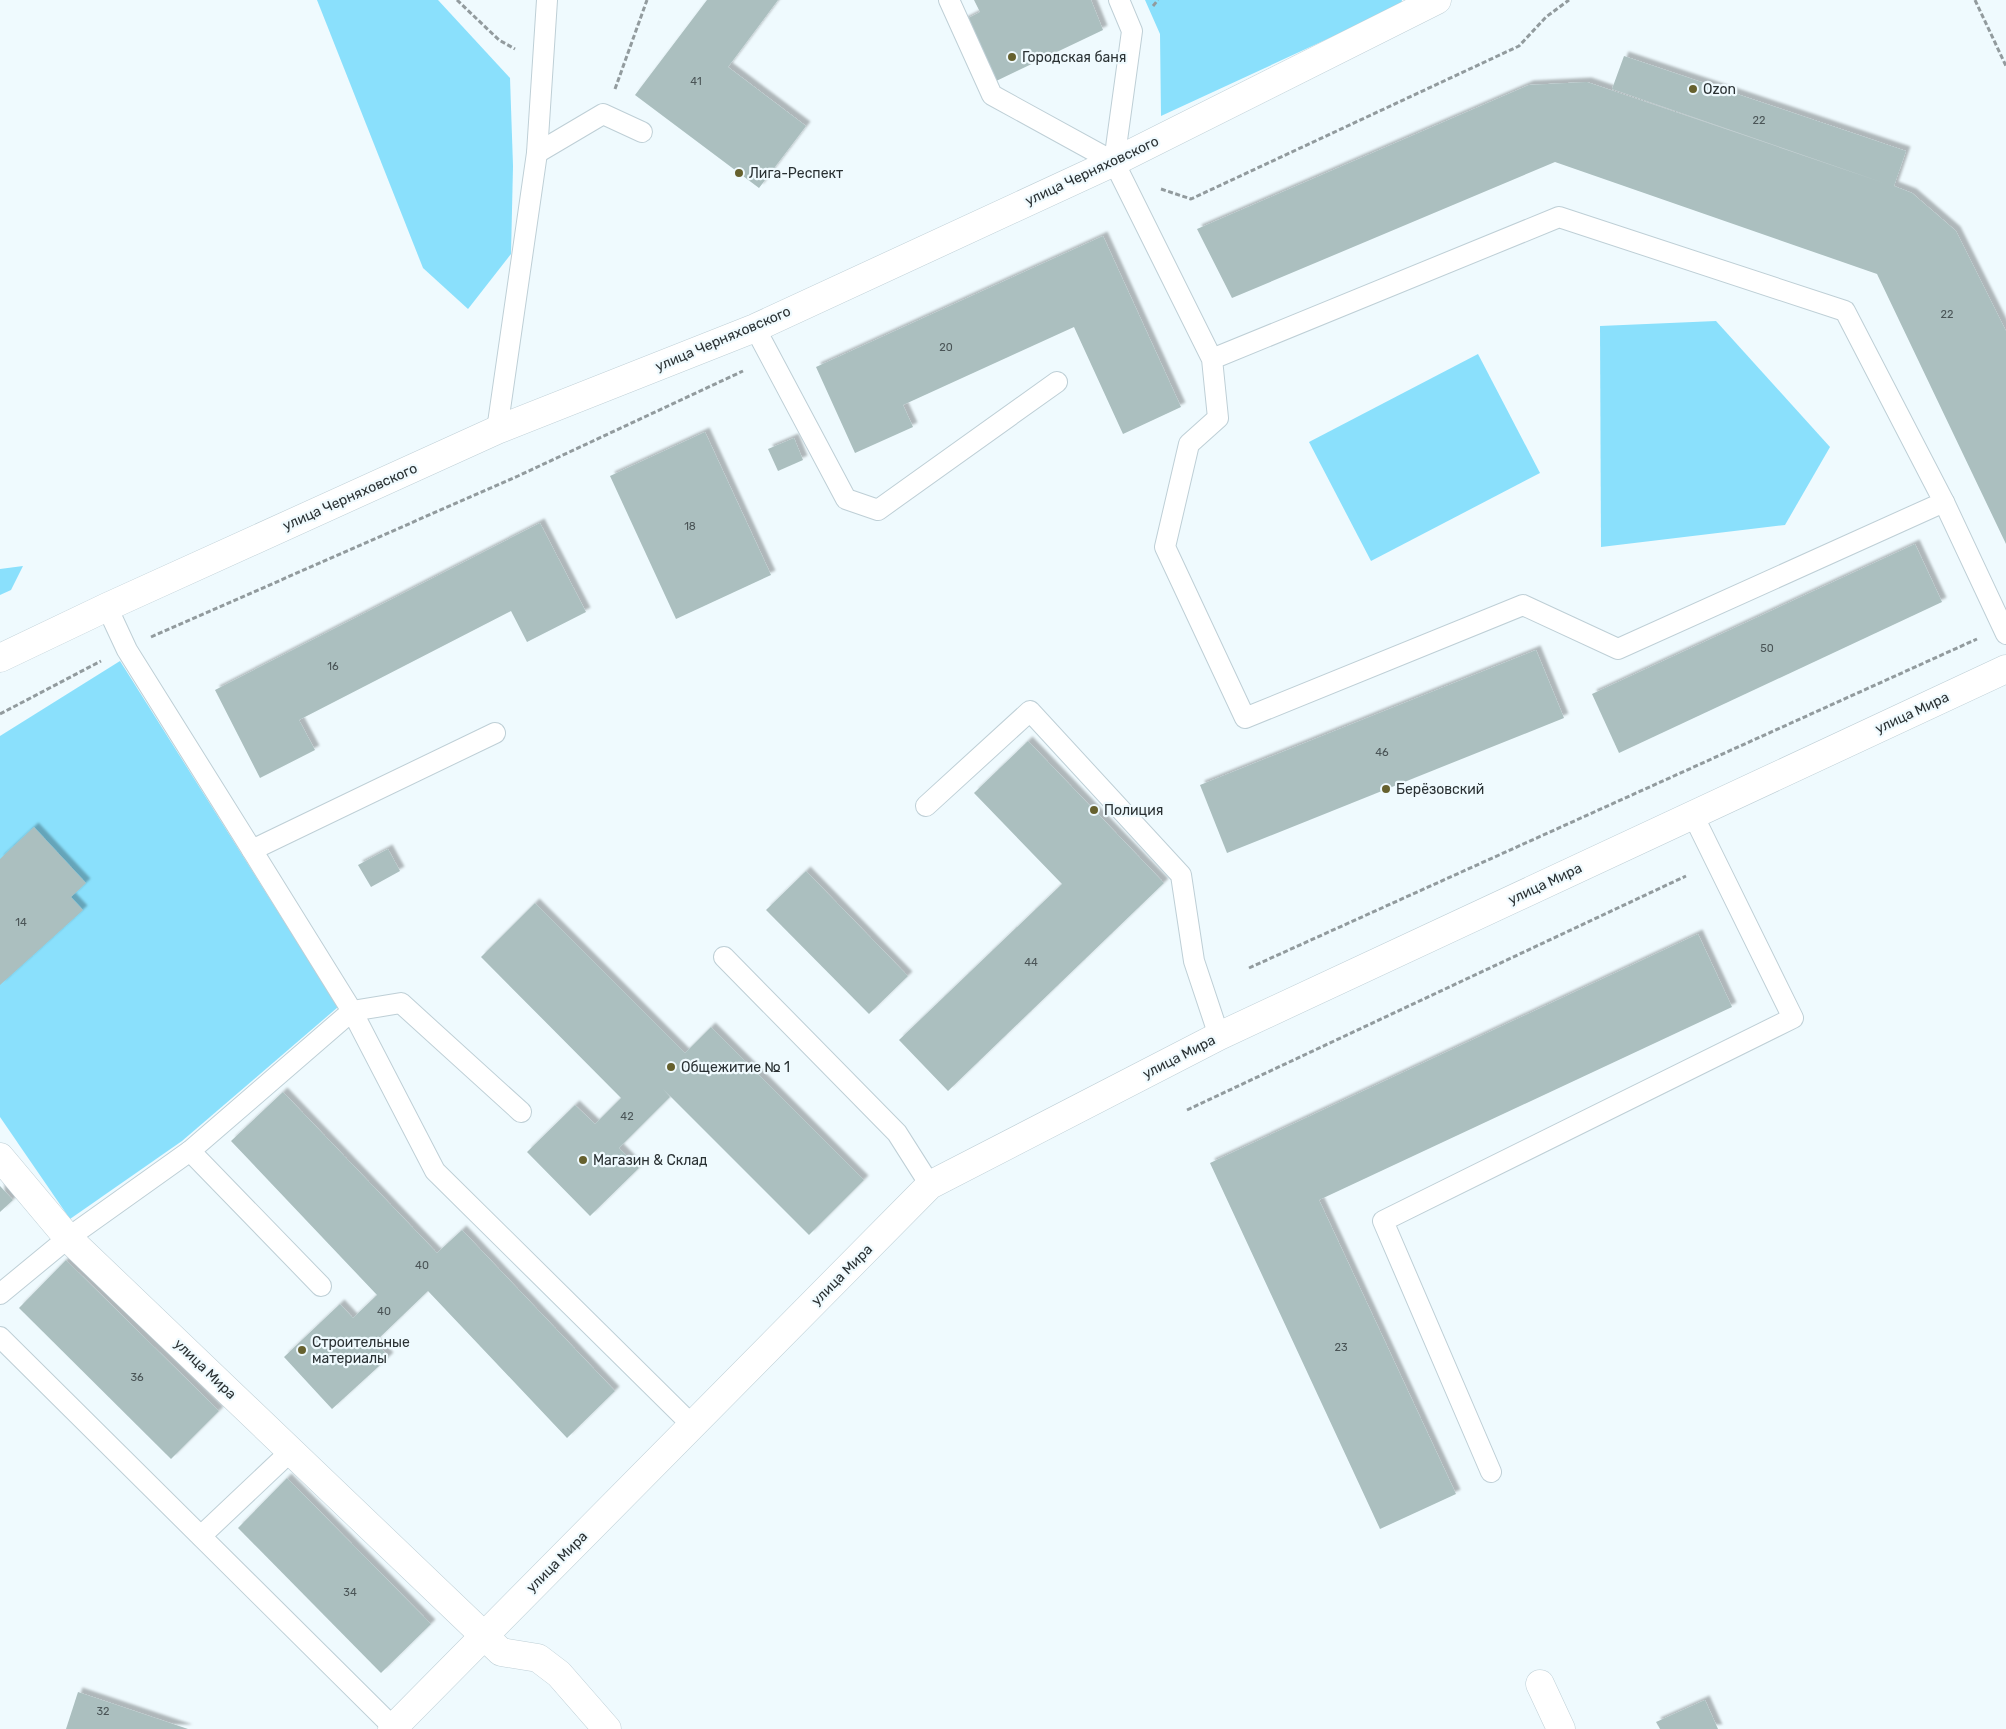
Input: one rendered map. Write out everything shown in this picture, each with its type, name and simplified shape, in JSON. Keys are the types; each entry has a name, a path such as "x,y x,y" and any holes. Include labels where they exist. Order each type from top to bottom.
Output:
{"street":[{"name":"улица Черняховского","path":"0,658 106,607 497,430 755,328 1114,162 1434,1"},
{"name":"улица Мира","path":"393,1728 930,1185 1219,1036 2006,669"},
{"name":"улица Мира","path":"0,1157 68,1238 484,1636"},
{"path":"484,1636 501,1652 538,1658 559,1674 607,1729"},
{"path":"1540,1684 1561,1729"}],"lane":[{"path":"497,430 537,153 547,0"},
{"path":"949,0 992,94 1114,162"},
{"path":"1119,0 1132,31 1114,162 1212,359 1218,418 1189,444 1165,547 1245,718 1524,605 1618,649 1944,502"},
{"path":"537,153 604,114 642,132"},
{"path":"1212,359 1559,217 1845,310 1944,502 2004,630"},
{"path":"755,328 846,499 878,510 1057,382"},
{"path":"106,607 127,650 352,1011 435,1171 693,1426"},
{"path":"926,806 1030,711 1180,875 1194,961 1219,1036"},
{"path":"252,850 496,733"},
{"path":"1491,1472 1383,1221 1793,1018 1693,815"},
{"path":"724,957 897,1133 930,1185"},
{"path":"0,1294 68,1238 190,1151 352,1011 400,1002 522,1112"},
{"path":"190,1151 322,1286"},
{"path":"0,1337 393,1728"},
{"path":"201,1536 291,1451"}],"path":[{"path":"457,0 499,40 544,66"},
{"path":"604,114 621,76 648,0"},
{"path":"1160,189 1191,199 1519,46 1546,17 1569,0"},
{"path":"1975,0 2006,66"},
{"path":"0,714 98,662 127,650 162,631 518,476 771,358"},
{"path":"1249,968 2004,630"},
{"path":"1186,1110 1686,876"}],"shaded area":[{"path":"317,0 438,0 510,78 513,166 511,254 468,309 423,268"},
{"path":"1145,0 1402,0 1401,5 1161,116 1160,34"},
{"path":"1716,321 1830,447 1785,525 1601,547 1600,326"},
{"path":"1478,354 1540,473 1371,561 1309,442"},
{"path":"23,566 11,590 0,595 0,569"},
{"path":"120,661 338,1007 182,1141 70,1219 0,1117 0,736"}],"building":[{"path":"707,0 778,0 728,67 806,126 759,188 635,95"},
{"name":"Городская баня","path":"974,0 1091,0 1103,30 992,83 959,23 980,12"},
{"path":"1624,56 1906,151 1894,186 1912,193 1956,231 2006,331 2006,544 1877,274 1555,162 1232,298 1197,229 1529,85 1587,82 1887,184 1612,89"},
{"path":"1103,236 1181,407 1123,434 1074,327 903,405 913,427 855,453 816,367"},
{"path":"705,432 771,575 676,619 610,476"},
{"path":"794,438 803,460 778,471 768,449"},
{"path":"540,523 586,612 527,642 511,611 299,720 315,750 260,778 215,690"},
{"path":"1915,544 1942,602 1619,753 1592,694"},
{"path":"1536,650 1564,718 1227,853 1200,785"},
{"path":"1028,741 1164,883 948,1091 899,1040 1062,884 974,793"},
{"path":"34,827 86,883 71,897 83,910 0,985 0,859"},
{"path":"388,849 400,871 371,887 358,865"},
{"path":"806,871 908,976 869,1014 766,910"},
{"name":"Общежитие № 1","path":"535,903 685,1053 711,1027 864,1180 809,1235 663,1089 670,1097 619,1148 639,1168 590,1216 527,1152 575,1105 595,1124 621,1098 481,957"},
{"path":"1698,934 1732,1007 1319,1200 1456,1494 1380,1529 1210,1163"},
{"path":"283,1092 437,1253 462,1230 615,1391 567,1438 428,1291 375,1342 389,1357 332,1409 284,1357 340,1304 353,1318 377,1295 231,1141"},
{"path":"0,1186 13,1200 0,1212"},
{"path":"66,1260 219,1411 171,1459 19,1308"},
{"path":"287,1478 431,1624 381,1673 238,1528"},
{"path":"78,1692 188,1729 66,1729"},
{"path":"1705,1700 1718,1729 1660,1729 1656,1722"}],"place":[{"name":"Городская баня","path":"1012,57"},
{"name":"Ozon","path":"1693,89"},
{"name":"Лига-Респект","path":"739,173"},
{"name":"Берёзовский","path":"1386,789"},
{"name":"Полиция","path":"1094,810"},
{"name":"Общежитие № 1","path":"671,1067"},
{"name":"Магазин & Склад","path":"583,1160"},
{"name":"Строительные материалы","path":"302,1350"}]}
